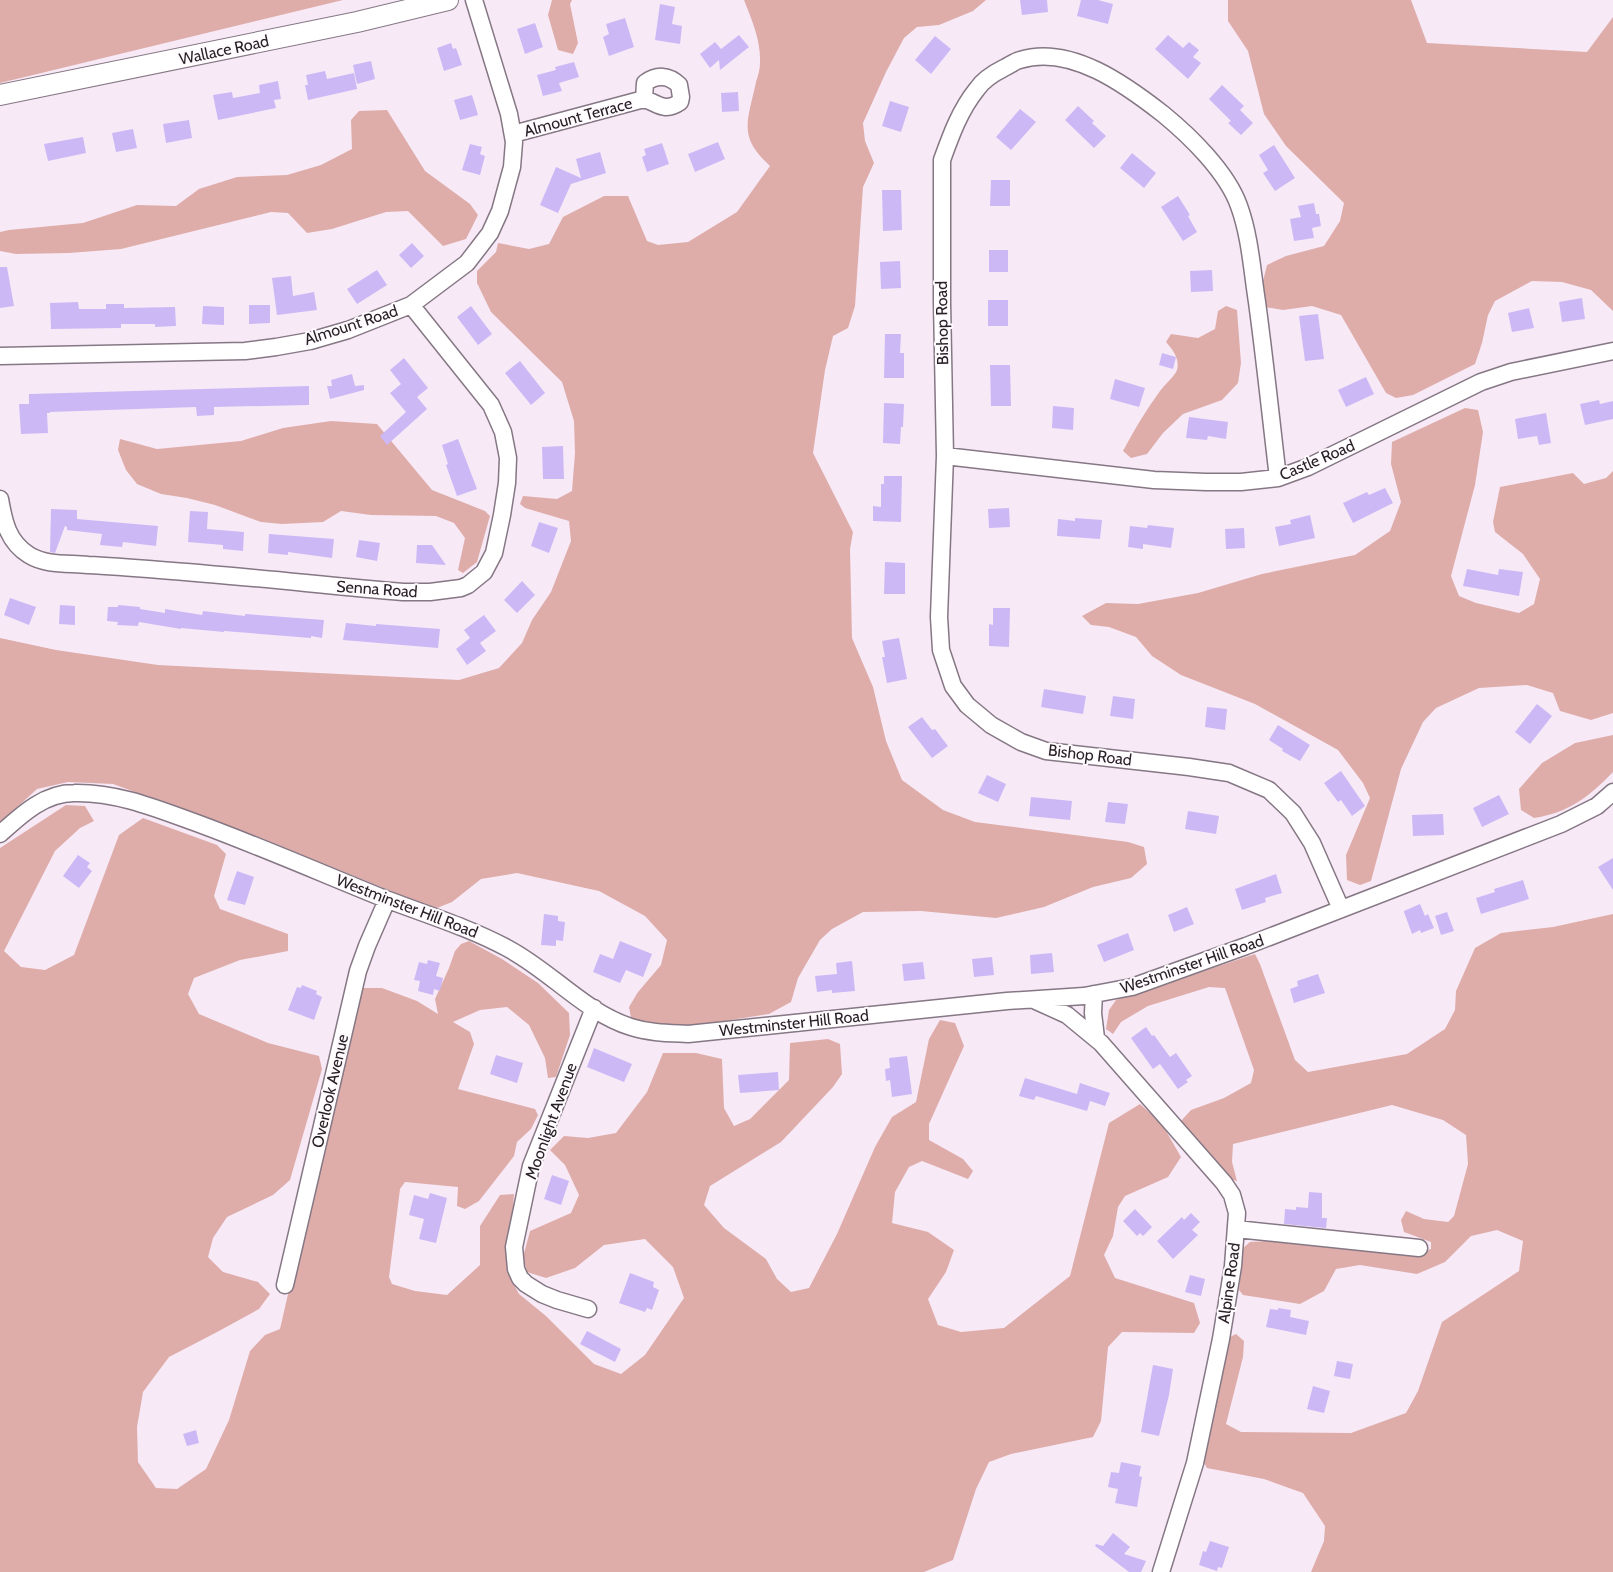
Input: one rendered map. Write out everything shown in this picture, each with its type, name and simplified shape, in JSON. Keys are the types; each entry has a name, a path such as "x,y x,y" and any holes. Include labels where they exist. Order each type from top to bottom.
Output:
{"street":[{"name":"Wallace Road","path":"0,95 357,22 448,0"},
{"name":"Almount Road","path":"0,356 245,351 329,336 410,305 467,263 490,234 500,211 510,178 514,155 513,134 509,114 474,0"},
{"name":"Bishop Road","path":"1278,478 1249,246 1240,206 1230,185 1186,133 1138,94 1094,69 1070,59 1047,56 1020,60 996,72 978,87 963,109 942,160 945,456 940,617 941,650 953,686 967,705 991,726 1021,742 1046,752 1229,773 1269,790 1294,813 1312,843 1341,910"},
{"name":"Almount Terrace","path":"513,134 644,99"},
{"name":"Senna Road","path":"0,499 4,522 15,542 29,555 53,563 161,570 403,592 443,591 468,585 484,572 494,553 505,499 508,464 507,445 498,418 484,395 410,305"},
{"name":"Castle Road","path":"945,456 1154,480 1224,482 1278,478 1308,467 1481,382 1511,372 1613,351"},
{"name":"Westminster Hill Road","path":"0,834 25,812 47,799 73,793 116,796 144,803 247,842 387,900 473,931 520,955 612,1019 649,1031 688,1034 1094,994 1132,987 1341,910 1561,824 1597,806 1613,792"},
{"name":"Overlook Avenue","path":"285,1285 358,971 387,900"},
{"path":"1094,994 1093,1013 1096,1038"},
{"name":"Alpine Road","path":"1032,1000 1068,1015 1096,1038 1224,1184 1234,1202 1237,1213 1234,1266 1195,1463 1161,1572"},
{"name":"Moonlight Avenue","path":"588,1309 542,1294 526,1284 520,1278 516,1269 514,1247 531,1166 594,1008"},
{"path":"1236,1229 1419,1248"}],"shaded area":[{"path":"0,0 343,0 0,83"},
{"path":"552,0 572,0 570,4 578,43 573,54 558,50 548,15"},
{"path":"744,0 986,0 973,11 939,25 917,27 904,38 863,123 865,141 874,163 863,187 855,306 848,328 833,336 825,370 813,453 853,532 850,549 852,638 873,687 886,741 902,780 943,810 975,822 1128,842 1144,847 1147,864 1131,878 1093,887 1044,907 996,918 921,911 863,912 832,929 820,940 798,978 791,1002 769,1014 692,1026 656,1025 631,1018 629,1007 638,992 661,965 667,940 645,916 599,891 517,873 481,879 452,902 437,908 261,838 113,784 68,782 37,789 0,823 0,638 56,650 158,665 459,680 499,668 522,643 532,620 551,592 571,541 569,521 525,508 520,504 523,496 557,499 572,491 575,453 574,421 562,382 491,312 477,283 477,271 496,252 498,243 529,249 549,244 563,217 604,196 628,196 647,241 658,245 688,242 737,212 770,166 753,146 749,137 748,118 760,65 760,55 755,31"},
{"path":"1228,0 1411,0 1427,43 1587,52 1613,17 1613,311 1591,290 1562,282 1532,281 1495,301 1488,315 1475,364 1413,395 1396,398 1386,393 1341,315 1312,306 1283,310 1265,307 1263,281 1267,265 1286,256 1324,246 1340,221 1344,203 1286,146 1264,114 1248,51 1228,21"},
{"path":"387,110 425,171 470,204 478,215 466,239 443,246 408,211 386,212 332,229 307,233 288,213 271,212 121,249 69,253 16,254 0,251 0,232 83,223 137,205 176,206 199,189 237,177 287,175 321,165 352,149 351,120 359,111"},
{"path":"1226,306 1237,310 1241,363 1238,383 1222,400 1183,414 1163,433 1147,454 1131,458 1123,451 1150,405 1177,370 1177,358 1166,342 1171,334 1198,338 1215,329 1218,311"},
{"path":"1465,408 1478,410 1483,432 1475,485 1451,576 1459,596 1476,603 1519,613 1534,604 1540,579 1523,554 1495,532 1493,522 1500,487 1573,473 1584,484 1606,478 1613,471 1613,713 1591,720 1560,711 1553,693 1527,685 1479,688 1436,708 1423,722 1401,769 1371,881 1360,885 1347,880 1346,855 1370,798 1363,783 1338,750 1255,704 1181,675 1152,656 1136,637 1109,627 1091,625 1082,616 1106,603 1138,604 1198,593 1262,574 1355,555 1390,531 1401,502 1391,464 1392,442"},
{"path":"331,421 377,424 432,490 485,511 490,516 477,562 463,573 458,570 465,538 454,523 436,516 371,515 341,511 323,522 282,524 261,522 215,505 161,494 137,484 126,470 118,450 120,439 157,449 241,441 283,428"},
{"path":"1613,735 1613,772 1595,789 1568,808 1546,816 1534,818 1521,810 1519,789 1542,763 1575,743"},
{"path":"66,805 85,806 94,821 80,828 55,851 4,951 21,967 45,970 74,955 119,835 143,818 217,845 226,854 214,896 220,909 288,934 288,951 240,960 194,978 188,994 199,1014 268,1043 319,1056 322,1069 290,1180 273,1195 227,1217 213,1238 208,1257 223,1272 258,1282 270,1294 259,1309 169,1357 143,1392 137,1427 138,1462 156,1488 177,1489 206,1469 229,1420 250,1351 265,1335 280,1329 361,988 382,988 417,1001 438,1014 435,999 455,951 461,944 469,941 502,959 538,983 569,1013 570,1035 556,1077 548,1078 545,1058 529,1025 507,1007 480,1010 453,1022 470,1032 474,1044 458,1089 535,1109 538,1115 531,1129 517,1142 514,1156 479,1201 465,1209 457,1206 458,1187 405,1182 400,1189 389,1277 392,1284 415,1291 447,1295 480,1265 480,1226 500,1195 514,1194 508,1273 519,1294 546,1316 594,1364 621,1374 645,1355 684,1298 673,1267 645,1239 604,1245 575,1268 546,1278 527,1272 523,1257 530,1231 571,1213 579,1195 565,1165 550,1150 564,1136 588,1138 616,1133 647,1092 663,1053 696,1053 722,1059 724,1108 734,1126 750,1119 789,1080 790,1043 828,1039 840,1044 842,1074 833,1087 781,1142 710,1186 704,1205 724,1228 766,1259 777,1279 791,1292 809,1288 837,1234 875,1147 892,1117 916,1102 929,1039 940,1020 955,1023 964,1046 929,1124 929,1140 963,1159 973,1171 968,1179 922,1161 909,1167 895,1192 892,1223 928,1232 954,1250 946,1272 928,1299 938,1325 961,1332 1004,1328 1070,1276 1109,1123 1140,1104 1162,1124 1181,1157 1168,1177 1125,1196 1118,1207 1113,1236 1104,1255 1115,1278 1194,1303 1200,1323 1194,1333 1122,1332 1108,1347 1101,1421 1093,1437 1011,1454 989,1462 976,1489 953,1560 924,1572 0,1572 0,848"},
{"path":"1613,914 1613,1572 1311,1572 1324,1541 1325,1526 1303,1493 1264,1479 1207,1468 1203,1461 1226,1339 1236,1334 1244,1341 1243,1357 1226,1424 1241,1432 1351,1433 1406,1413 1418,1391 1442,1322 1519,1271 1523,1241 1497,1230 1471,1236 1445,1262 1417,1274 1360,1265 1336,1269 1324,1291 1300,1304 1243,1295 1239,1290 1243,1248 1250,1242 1269,1241 1419,1253 1431,1249 1431,1242 1404,1232 1401,1220 1406,1211 1424,1219 1448,1222 1454,1216 1468,1164 1466,1135 1443,1120 1392,1105 1233,1144 1232,1162 1237,1181 1225,1178 1180,1122 1191,1110 1224,1098 1251,1083 1254,1070 1225,988 1209,987 1148,1006 1121,1022 1113,1034 1106,1029 1109,1010 1116,1000 1255,954 1295,1060 1308,1072 1407,1054 1445,1029 1455,1010 1456,991 1475,948 1501,933 1553,927"}],"building":[{"path":"1020,0 1047,0 1048,12 1022,15"},
{"path":"1081,0 1098,0 1113,4 1108,24 1077,16"},
{"path":"660,4 675,7 672,24 682,26 680,44 655,40"},
{"path":"625,18 634,47 609,56 603,37 609,34 606,24"},
{"path":"535,23 543,47 525,54 517,29"},
{"path":"739,35 749,47 720,70 719,60 710,68 700,54 715,42 721,49"},
{"path":"1168,35 1183,48 1189,42 1199,50 1193,57 1201,63 1188,79 1155,49"},
{"path":"935,36 951,49 931,74 915,60"},
{"path":"451,43 453,49 456,48 462,65 444,71 437,48"},
{"path":"371,61 375,79 357,84 353,65"},
{"path":"574,62 579,77 559,83 562,91 543,96 537,75 556,70 555,67"},
{"path":"325,71 327,79 354,73 357,89 308,100 305,85 308,85 306,75"},
{"path":"278,81 281,99 274,100 276,108 218,120 213,95 232,92 233,98 260,93 259,85"},
{"path":"1222,85 1244,106 1240,110 1253,123 1241,135 1228,123 1231,121 1209,99"},
{"path":"738,92 739,111 722,112 721,93"},
{"path":"472,95 478,115 460,120 454,100"},
{"path":"890,101 909,107 901,132 882,126"},
{"path":"1078,106 1106,136 1094,148 1065,120"},
{"path":"1020,109 1036,122 1011,150 996,137"},
{"path":"189,120 192,138 166,143 163,124"},
{"path":"133,129 137,148 116,152 112,133"},
{"path":"83,137 86,153 48,161 44,144"},
{"path":"718,142 725,159 695,172 688,154"},
{"path":"662,143 669,164 647,172 642,157 646,155 644,149"},
{"path":"470,144 482,147 480,154 485,156 480,175 462,170"},
{"path":"1274,145 1295,178 1275,191 1263,173 1268,170 1259,155"},
{"path":"600,152 606,173 571,184 558,213 540,205 556,167 581,178 576,159"},
{"path":"1132,153 1156,173 1144,188 1120,168"},
{"path":"991,180 1010,180 1010,206 990,206"},
{"path":"882,190 901,190 902,230 883,231"},
{"path":"1178,196 1190,215 1188,216 1197,232 1183,241 1161,207"},
{"path":"1314,203 1316,214 1319,214 1321,226 1312,228 1314,238 1294,241 1290,219 1301,217 1298,206"},
{"path":"412,243 424,256 411,268 399,255"},
{"path":"989,250 1008,250 1008,272 989,272"},
{"path":"900,261 901,288 881,289 880,262"},
{"path":"0,267 7,267 14,306 0,308"},
{"path":"377,270 387,285 357,304 347,289"},
{"path":"1212,270 1213,291 1191,292 1190,271"},
{"path":"291,276 293,296 314,292 317,310 277,315 272,278"},
{"path":"1582,298 1585,319 1562,322 1559,302"},
{"path":"988,300 1008,300 1008,326 988,326"},
{"path":"78,302 79,309 106,309 106,304 124,304 124,308 175,307 176,326 155,327 155,324 121,324 121,328 51,329 50,303"},
{"path":"249,305 270,305 270,323 249,324"},
{"path":"203,306 224,307 224,325 202,324"},
{"path":"471,306 492,334 478,345 457,317"},
{"path":"1529,308 1534,328 1512,332 1508,313"},
{"path":"1318,314 1324,359 1305,361 1299,316"},
{"path":"885,334 901,334 900,353 904,353 904,378 884,378"},
{"path":"1162,353 1176,357 1173,369 1159,365"},
{"path":"404,358 428,388 417,397 427,409 387,445 380,436 406,412 390,393 401,384 390,370"},
{"path":"520,361 545,393 531,405 505,373"},
{"path":"990,365 1010,365 1011,406 991,406"},
{"path":"352,374 355,386 364,385 364,390 330,399 327,386 332,386 331,380"},
{"path":"1366,377 1374,394 1346,407 1338,390"},
{"path":"1115,379 1145,388 1139,407 1110,399"},
{"path":"309,386 309,405 214,407 214,415 197,416 196,407 50,412 47,413 48,433 21,434 19,404 29,404 29,394"},
{"path":"1599,400 1600,404 1613,401 1613,419 1585,425 1580,404"},
{"path":"884,403 904,404 900,444 883,443"},
{"path":"1053,406 1074,408 1073,430 1052,428"},
{"path":"1546,413 1551,443 1539,445 1537,436 1518,439 1515,419"},
{"path":"1189,417 1228,422 1226,439 1208,436 1207,440 1186,438"},
{"path":"458,439 477,489 457,496 446,465 448,464 442,445"},
{"path":"563,446 564,479 543,479 542,447"},
{"path":"884,476 902,476 901,522 873,521 873,506 881,507 881,484 884,484"},
{"path":"1385,488 1393,503 1353,523 1343,503 1367,492 1369,495"},
{"path":"1009,508 1010,527 989,528 988,509"},
{"path":"51,509 77,510 77,519 158,526 156,546 123,542 122,547 100,545 102,534 67,530 65,526 55,553 50,552"},
{"path":"190,511 208,512 207,529 244,532 243,551 223,549 223,545 188,542"},
{"path":"1310,515 1315,538 1279,546 1275,527 1291,524 1290,520"},
{"path":"1075,518 1102,520 1100,539 1057,536 1058,519 1075,521"},
{"path":"539,522 558,528 549,553 531,546"},
{"path":"1148,525 1174,528 1171,548 1143,544 1143,549 1128,547 1130,526 1147,528"},
{"path":"1244,528 1245,548 1226,549 1225,529"},
{"path":"269,534 334,539 332,558 288,552 288,555 268,553"},
{"path":"359,540 380,543 377,561 356,557"},
{"path":"417,545 432,545 446,565 416,563"},
{"path":"885,562 905,563 905,594 884,594"},
{"path":"1467,569 1498,575 1499,569 1523,572 1519,596 1463,586"},
{"path":"522,581 535,595 517,613 504,600"},
{"path":"10,598 36,607 29,625 4,615"},
{"path":"60,605 75,606 75,625 59,624"},
{"path":"118,605 140,607 140,609 165,613 165,609 202,615 203,611 245,616 245,614 324,620 322,638 181,629 139,622 138,626 117,625 118,622 107,621 108,607 118,607"},
{"path":"993,608 1010,608 1009,647 989,646 989,624 993,625"},
{"path":"484,615 496,631 480,643 486,651 467,665 456,649 470,638 464,630"},
{"path":"346,623 440,629 438,648 343,640"},
{"path":"899,638 907,679 887,683 882,657 885,657 882,641"},
{"path":"1044,689 1086,696 1083,714 1041,707"},
{"path":"1113,696 1135,699 1133,719 1110,716"},
{"path":"1537,704 1552,716 1530,744 1515,732"},
{"path":"1207,707 1227,709 1225,730 1205,727"},
{"path":"922,717 932,730 935,729 948,746 932,758 908,727"},
{"path":"1278,725 1310,745 1300,761 1282,751 1283,749 1269,740"},
{"path":"1341,771 1365,806 1352,816 1341,800 1338,802 1324,783"},
{"path":"987,775 1006,784 998,802 978,793"},
{"path":"1499,795 1509,814 1482,827 1473,808"},
{"path":"1031,797 1072,801 1070,820 1029,816"},
{"path":"1108,802 1128,804 1125,824 1105,822"},
{"path":"1188,811 1219,816 1216,834 1185,829"},
{"path":"1443,814 1444,835 1413,836 1412,815"},
{"path":"78,855 90,863 87,867 92,871 79,888 63,876"},
{"path":"1613,858 1613,890 1598,867"},
{"path":"237,871 254,877 245,905 227,900"},
{"path":"1276,874 1282,893 1265,898 1266,902 1242,910 1235,889"},
{"path":"1523,880 1529,899 1481,914 1476,898 1495,892 1494,889"},
{"path":"1420,904 1425,916 1428,914 1434,928 1421,933 1420,930 1412,934 1404,911"},
{"path":"1187,907 1194,924 1174,932 1168,915"},
{"path":"1447,912 1454,931 1441,935 1435,916"},
{"path":"544,914 558,916 558,921 565,922 563,941 556,940 556,946 541,945"},
{"path":"1128,933 1134,950 1104,962 1097,945"},
{"path":"620,941 652,954 643,977 626,970 620,983 593,972 600,954 613,959"},
{"path":"1052,953 1054,972 1031,974 1030,955"},
{"path":"992,957 994,975 974,977 972,959"},
{"path":"428,960 440,963 436,976 443,978 440,991 434,989 433,995 418,991 420,981 414,980 419,962 427,964"},
{"path":"852,961 855,991 832,993 832,990 817,992 815,976 837,974 836,963"},
{"path":"923,962 925,979 904,981 902,964"},
{"path":"1318,974 1325,993 1294,1003 1290,989 1298,986 1297,981"},
{"path":"302,985 317,991 316,994 322,997 314,1020 288,1010 297,987 301,988"},
{"path":"1146,1027 1170,1057 1176,1053 1192,1076 1186,1080 1188,1082 1178,1089 1160,1064 1153,1069 1131,1038"},
{"path":"594,1048 632,1064 624,1082 587,1067"},
{"path":"496,1055 523,1063 517,1083 490,1074"},
{"path":"907,1056 912,1094 892,1097 890,1080 886,1081 885,1069 890,1068 889,1058"},
{"path":"778,1072 779,1090 740,1093 738,1075"},
{"path":"1025,1078 1077,1094 1080,1083 1110,1093 1105,1106 1090,1101 1087,1111 1036,1096 1034,1100 1019,1096"},
{"path":"552,1175 569,1181 561,1205 544,1199"},
{"path":"1309,1192 1322,1193 1322,1218 1327,1218 1326,1228 1284,1224 1285,1209 1296,1210 1296,1207 1308,1208"},
{"path":"430,1193 447,1198 436,1243 419,1239 424,1219 409,1215 414,1195 428,1199"},
{"path":"1135,1209 1152,1227 1143,1236 1140,1233 1137,1236 1123,1221"},
{"path":"1191,1213 1200,1222 1192,1230 1198,1235 1173,1259 1157,1241 1182,1217 1184,1220"},
{"path":"630,1273 654,1282 653,1287 659,1290 652,1310 647,1308 645,1312 619,1303"},
{"path":"1190,1275 1205,1279 1201,1296 1185,1292"},
{"path":"1278,1308 1291,1310 1290,1317 1309,1321 1306,1335 1266,1327 1270,1309 1278,1310"},
{"path":"587,1331 621,1349 615,1362 580,1344"},
{"path":"1337,1361 1353,1364 1350,1379 1334,1376"},
{"path":"1153,1365 1173,1369 1159,1436 1141,1432"},
{"path":"1313,1386 1330,1391 1324,1413 1307,1409"},
{"path":"196,1430 199,1443 187,1446 183,1434"},
{"path":"1121,1462 1141,1466 1139,1476 1142,1477 1137,1507 1115,1503 1118,1489 1108,1487 1111,1472 1119,1473"},
{"path":"1113,1533 1130,1547 1124,1554 1146,1561 1141,1572 1129,1572 1095,1546 1096,1544 1103,1546"},
{"path":"1210,1541 1229,1547 1222,1568 1218,1567 1217,1571 1199,1565 1203,1551 1206,1552"}]}
